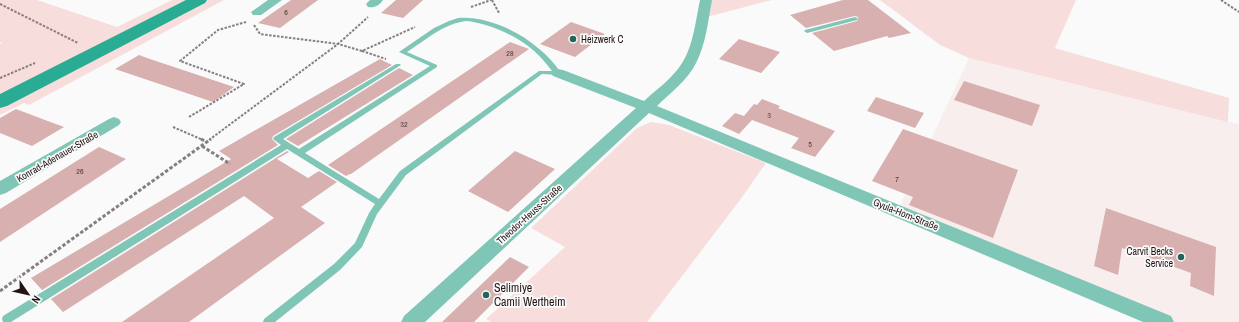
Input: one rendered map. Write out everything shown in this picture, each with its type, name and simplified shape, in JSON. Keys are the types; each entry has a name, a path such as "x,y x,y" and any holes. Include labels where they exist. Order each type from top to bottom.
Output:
{"main road":[{"path":"0,102 199,0"}],"street":[{"path":"257,12 276,0"},
{"name":"Theodor-Heuss-Straße","path":"411,322 676,80 689,64 695,51 706,0"},
{"path":"558,72 647,106"},
{"name":"Gyula-Horn-Straße","path":"647,106 1164,322"},
{"name":"Konrad-Adenauer-Straße","path":"0,189 114,122"}],"lane":[{"path":"807,31 856,19"},
{"path":"299,153 435,66 402,52 446,25 458,20 477,20 511,33 533,47 558,72"},
{"path":"380,203 276,139 398,65"},
{"path":"268,322 337,267 359,245 373,213 403,173 541,72 558,72"},
{"path":"7,319 287,145"}],"path":[{"path":"1221,0 1239,12"},
{"path":"0,291 202,146 338,44 380,6 374,2"},
{"path":"0,4 80,44"},
{"path":"189,117 244,84 180,60 218,30 250,20 260,34 338,44"},
{"path":"362,51 382,57 398,65"},
{"path":"173,127 207,142"},
{"path":"202,146 244,172"}],"shaded area":[{"path":"0,0 37,0 117,27 172,0 224,0 29,105 24,103 0,115 0,44 2,43 0,42"},
{"path":"706,0 772,0 703,18"},
{"path":"880,0 1076,0 1055,48 1229,98 1228,122 969,58 940,45"},
{"path":"969,58 1239,124 1239,322 1168,322 898,210"},
{"path":"651,122 669,125 766,163 740,200 647,322 491,322 486,319 565,247 531,228 637,128"}],"building":[{"path":"291,0 318,0 280,28 258,23"},
{"path":"396,0 423,0 403,18 381,13"},
{"path":"843,0 868,0 911,33 889,38 887,36 834,51 812,33 857,21 858,17 855,16 806,28 790,15"},
{"name":"Heizwerk C","path":"571,22 605,34 575,57 540,44"},
{"path":"739,39 780,52 761,73 719,59"},
{"path":"510,42 529,49 351,174 346,176 328,165"},
{"path":"139,55 234,87 213,102 115,69"},
{"path":"380,59 392,65 273,136 272,139 278,145 42,290 31,278 231,159 219,151"},
{"path":"399,68 413,75 298,146 286,139"},
{"path":"964,81 1040,105 1032,126 954,100"},
{"path":"876,97 924,113 915,128 867,111"},
{"path":"762,99 780,106 778,108 835,131 815,157 791,148 799,138 752,120 739,134 722,126 735,113 744,116 754,104 757,105"},
{"path":"16,109 64,127 32,146 0,133 0,118"},
{"path":"903,129 1018,170 993,238 909,205 913,197 872,181"},
{"path":"99,147 126,159 0,242 0,209"},
{"path":"287,151 289,152 277,159 308,178 319,171 337,182 301,207 325,223 189,322 122,322 274,218 244,196 63,312 51,299"},
{"path":"515,151 555,169 508,212 468,191"},
{"name":"Carvit Becks Service","path":"1106,208 1216,247 1214,296 1190,286 1191,273 1122,248 1118,275 1094,266"},
{"name":"Selimiye Camii Wertheim","path":"510,257 529,267 474,322 442,322"}],"place":[{"name":"Heizwerk C","path":"573,39"},
{"name":"Carvit Becks Service","path":"1181,257"},
{"name":"Selimiye Camii Wertheim","path":"486,295"}]}
